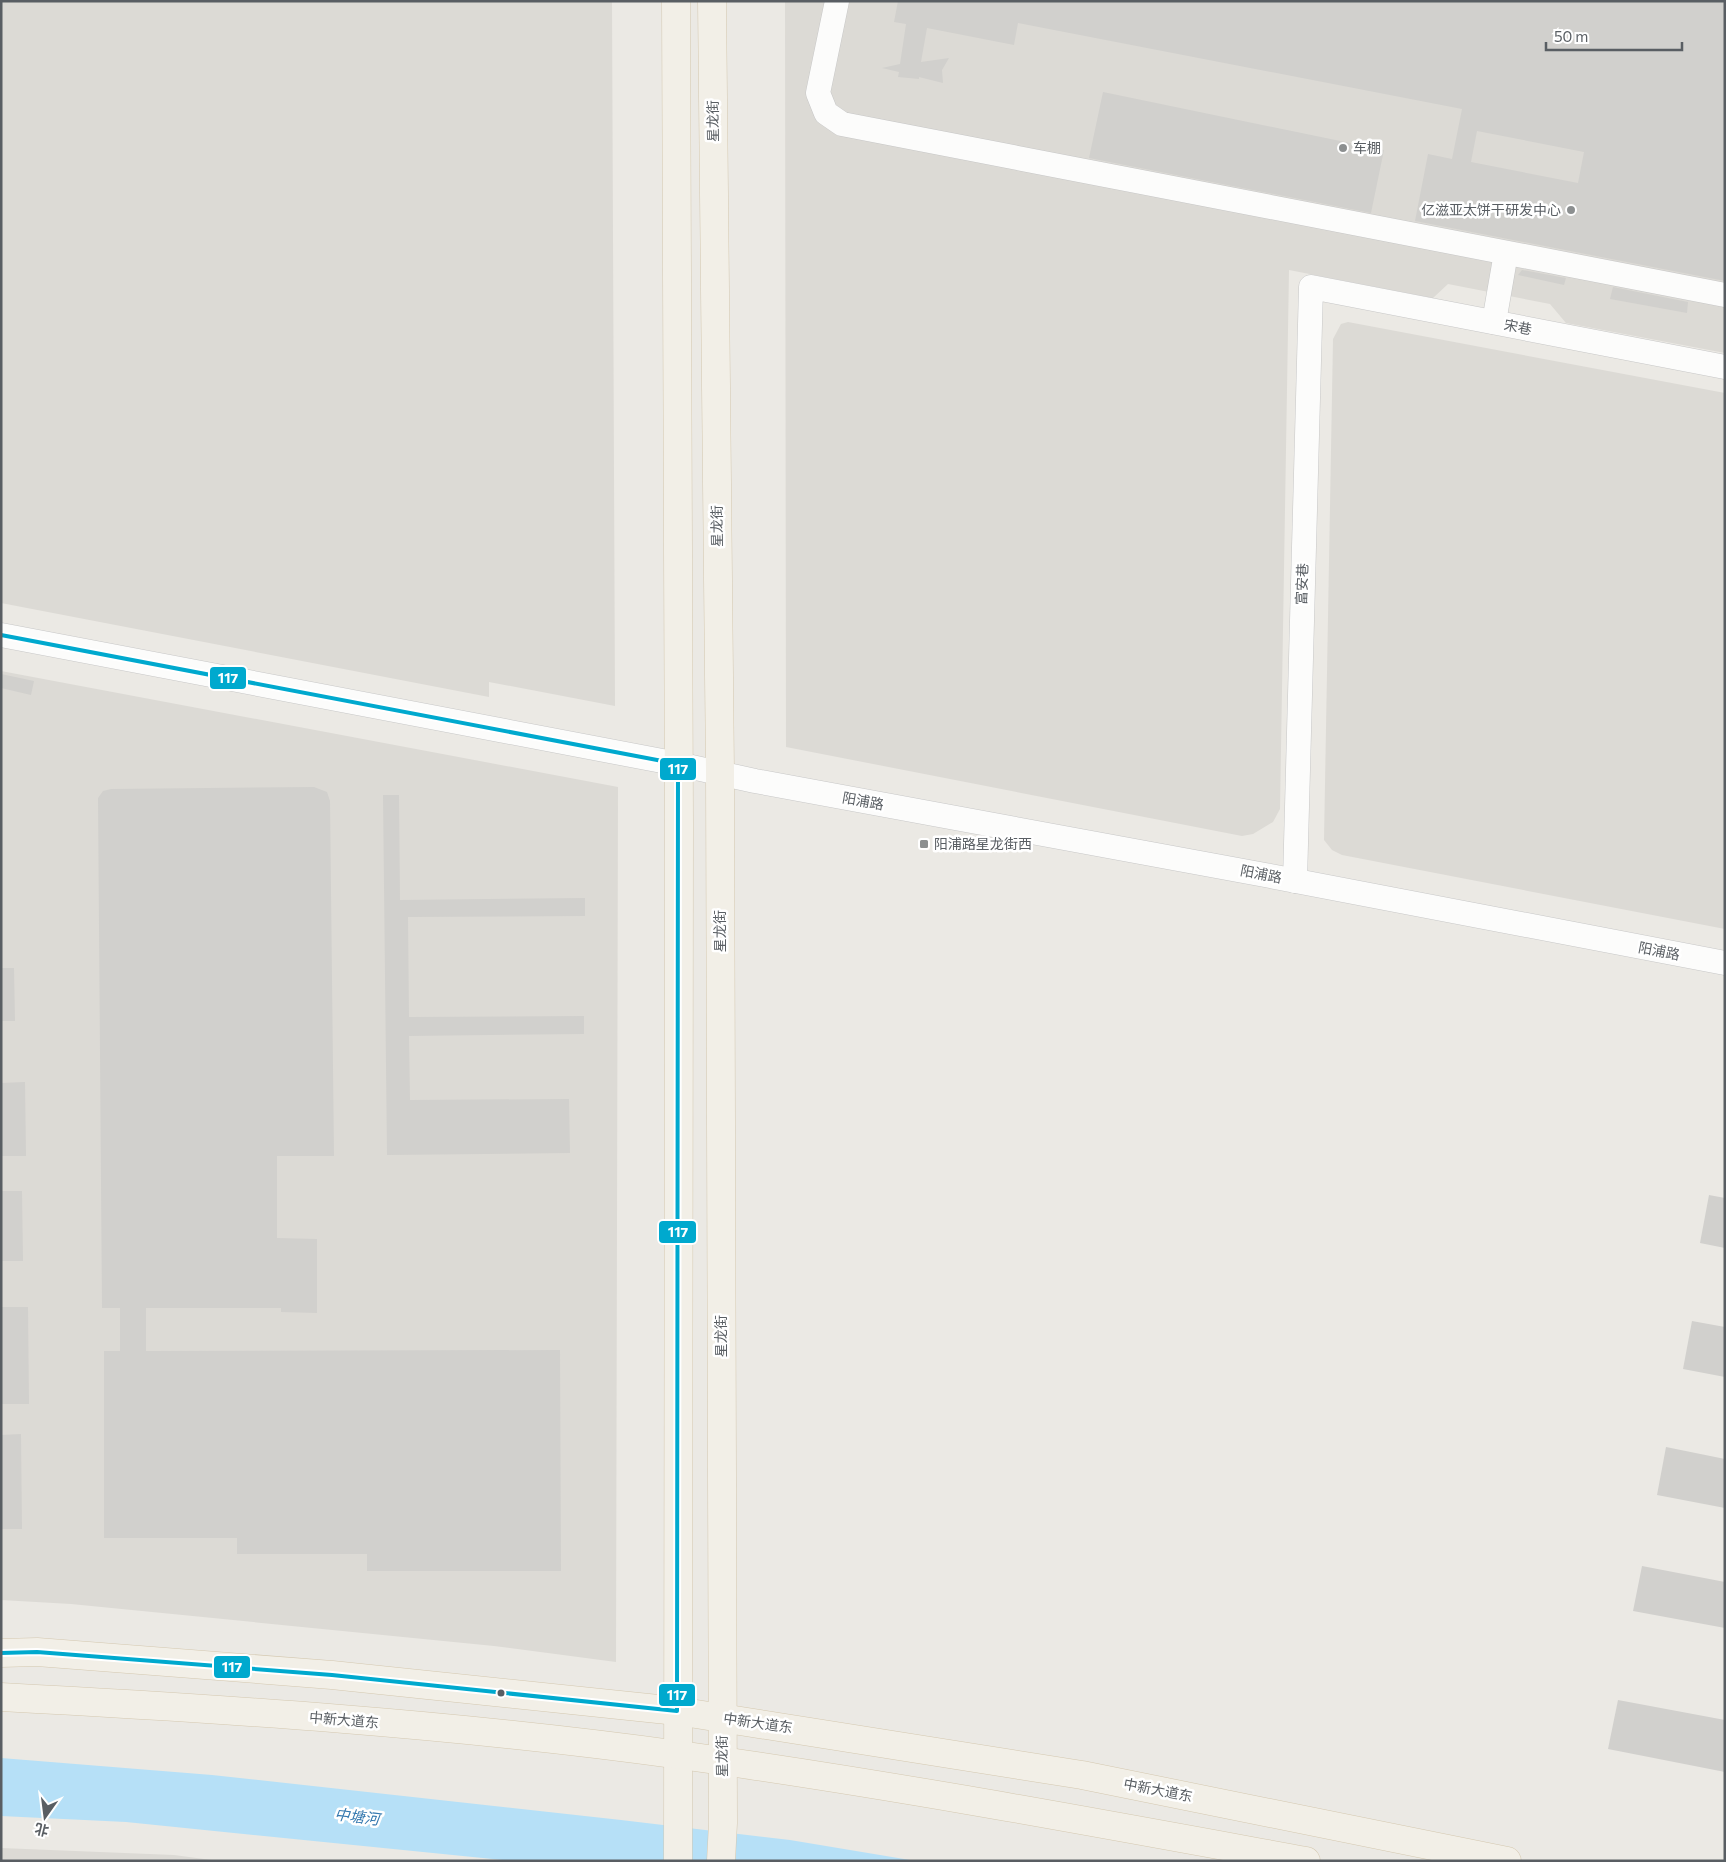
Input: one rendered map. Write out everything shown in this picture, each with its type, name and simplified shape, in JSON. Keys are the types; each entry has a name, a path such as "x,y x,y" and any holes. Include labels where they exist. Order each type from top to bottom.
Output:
{"main road":[{"path":"676,1 678,1861"},
{"name":"星龙街","path":"712,1 720,772 723,1823 721,1861"},
{"name":"中新大道东","path":"1,1653 37,1652 332,1675 677,1711 1082,1775 1507,1861"},
{"name":"中新大道东","path":"1,1697 209,1708 483,1733 679,1755 1040,1812 1306,1861"}],"street":[{"path":"837,1 818,93 826,112 842,124 1725,295"},
{"path":"1494,322 1506,253"},
{"name":"宋巷","path":"1311,287 1725,367"},
{"name":"富安巷","path":"1295,881 1311,287"},
{"name":"阳浦路","path":"1,635 720,772 755,781 1725,963"}],"shaded area":[{"path":"1,1 612,1 615,706 489,682 489,697 1,603"},
{"path":"785,1 1725,1 1725,353 1566,323 1550,304 1448,284 1433,298 1289,270 1280,809 1273,822 1253,834 1242,836 786,747"},
{"path":"1348,322 1725,393 1725,929 1342,855 1332,850 1324,840 1333,339 1341,324"},
{"path":"1,671 618,787 616,1662 494,1646 71,1604 1,1600"},
{"path":"1,1848 174,1855 219,1861 1,1861"}],"water":[{"name":"中塘河","path":"1,1758 212,1775 621,1820 790,1840 916,1861 512,1861 126,1822 1,1816"}],"building":[{"path":"898,1 1725,1 1725,281 1415,221 1428,154 1452,159 1462,109 1018,23 1014,45 927,28 921,62 949,58 942,70 943,83 919,77 919,79 898,77 899,72 882,68 900,64 906,24 894,22","holes":["1477,131 1584,152 1578,183 1471,162"]},
{"path":"1103,92 1384,150 1371,213 1089,158"},
{"path":"1522,270 1566,278 1564,285 1518,275"},
{"path":"1613,287 1688,302 1687,313 1610,299"},
{"path":"1,674 34,681 31,695 1,688"},
{"path":"314,787 327,792 330,801 334,1156 277,1156 277,1238 317,1239 317,1313 281,1312 281,1308 146,1308 146,1351 560,1350 561,1571 367,1571 367,1554 237,1554 237,1538 104,1538 104,1351 120,1351 120,1308 102,1308 98,798 103,791 111,789"},
{"path":"383,795 399,795 400,900 585,898 585,916 408,917 409,1017 584,1016 584,1034 409,1036 410,1100 569,1099 570,1153 387,1155"},
{"path":"1,968 14,968 15,1021 1,1021"},
{"path":"25,1082 26,1156 1,1156 1,1083"},
{"path":"1,1191 22,1191 23,1261 1,1261"},
{"path":"1709,1195 1725,1198 1725,1248 1700,1243"},
{"path":"1,1307 28,1307 29,1404 1,1404"},
{"path":"1692,1321 1725,1327 1725,1377 1683,1369"},
{"path":"21,1434 22,1529 1,1529 1,1435"},
{"path":"1666,1447 1725,1459 1725,1508 1657,1495"},
{"path":"1642,1566 1725,1582 1725,1628 1633,1611"},
{"path":"1618,1700 1725,1720 1725,1772 1608,1749"}],"transit line":[{"name":"117","path":"1,635 678,764 677,1711 332,1675 37,1652 1,1653"}],"place":[{"name":"车棚","path":"1343,148"},
{"name":"亿滋亚太饼干研发中心","path":"1571,210"},
{"name":"阳浦路星龙街西","path":"924,844"}]}
